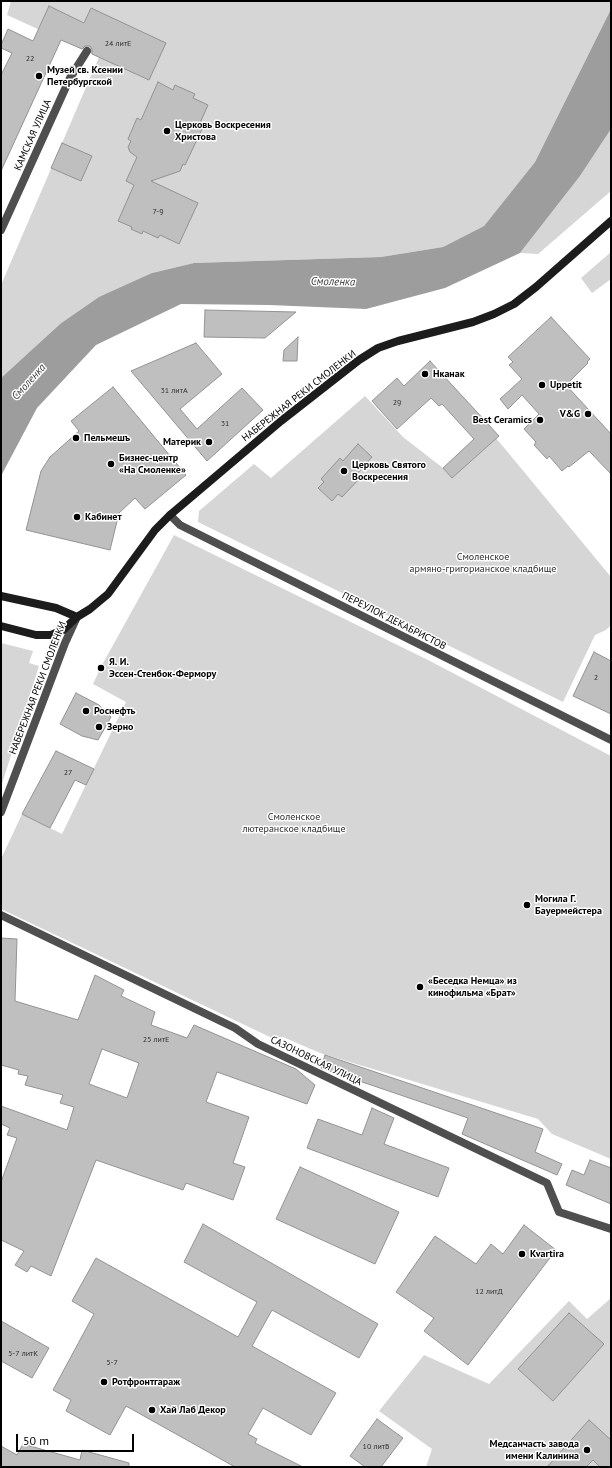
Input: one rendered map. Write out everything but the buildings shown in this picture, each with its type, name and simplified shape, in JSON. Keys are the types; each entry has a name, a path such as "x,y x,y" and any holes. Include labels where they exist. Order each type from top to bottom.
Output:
{"main road":[{"name":"НАБЕРЕЖНАЯ РЕКИ СМОЛЕНКИ","path":"1,626 36,635 51,634 63,630 77,617 90,609 108,594 155,530 170,515 281,421 359,360 378,348 398,340 473,322 514,304 536,287 611,221"},
{"name":"НАБЕРЕЖНАЯ РЕКИ СМОЛЕНКИ","path":"1,596 56,608 77,617"}],"street":[{"name":"КАМСКАЯ УЛИЦА","path":"1,230 70,78 87,52"},
{"name":"ПЕРЕУЛОК ДЕКАБРИСТОВ","path":"170,515 180,525 611,740"},
{"name":"НАБЕРЕЖНАЯ РЕКИ СМОЛЕНКИ","path":"1,812 65,643 77,617"},
{"name":"САЗОНОВСКАЯ УЛИЦА","path":"1,916 235,1028 258,1044 547,1183 559,1212 611,1229"}],"green space":[{"path":"11,1 611,1 611,9 535,162 484,226 443,247 381,257 194,263 152,273 60,324 1,378 1,285 99,57 7,15"},
{"path":"611,129 611,191 538,254 520,253 580,176"},
{"path":"611,252 611,279 592,293 581,278"},
{"name":"Смоленское армяно-григорианское кладбище","path":"365,396 403,437 443,468 452,478 496,438 611,577 611,625 606,630 595,635 563,702 198,522 199,511 254,464 271,478"},
{"name":"Смоленское лютеранское кладбище","path":"174,535 430,661 611,756 611,1159 552,1134 538,1119 320,1053 283,1037 272,1038 1,909 1,859 22,814 62,834 126,702 93,684"},
{"path":"1,643 33,651 29,663 39,666 1,787"},
{"path":"611,1298 611,1467 426,1467 432,1449 379,1411 424,1355 489,1384 569,1301 587,1319"}],"water":[{"name":"Смоленка","path":"611,9 611,129 580,176 520,253 445,288 366,309 269,305 181,304 96,345 37,408 1,476 1,378 60,324 99,297 152,273 194,263 381,257 443,247 484,226 535,162"}],"place":[{"name":"Музей св. Ксении Петербургской","path":"39,76"},
{"name":"Церковь Воскресения Христова","path":"167,131"},
{"name":"Нканак","path":"425,374"},
{"name":"Uppetit","path":"542,385"},
{"name":"V&G","path":"588,414"},
{"name":"Best Ceramics","path":"540,420"},
{"name":"Пельмешъ","path":"76,438"},
{"name":"Материк","path":"209,442"},
{"name":"Бизнес-центр «На Смоленке»","path":"111,464"},
{"name":"Церковь Святого Воскресения","path":"344,471"},
{"name":"Кабинет","path":"77,517"},
{"name":"Я. И. Эссен-Стенбок-Фермору","path":"101,668"},
{"name":"Роснефть","path":"86,711"},
{"name":"Зерно","path":"99,727"},
{"name":"Могила Г. Бауермейстера","path":"527,905"},
{"name":"«Беседка Немца» из кинофильма «Брат»","path":"420,987"},
{"name":"Kvartira","path":"522,1254"},
{"name":"Ротфронтгараж","path":"104,1382"},
{"name":"Хай Лаб Декор","path":"152,1410"},
{"name":"Медсанчасть завода имени Калинина","path":"587,1450"}]}
